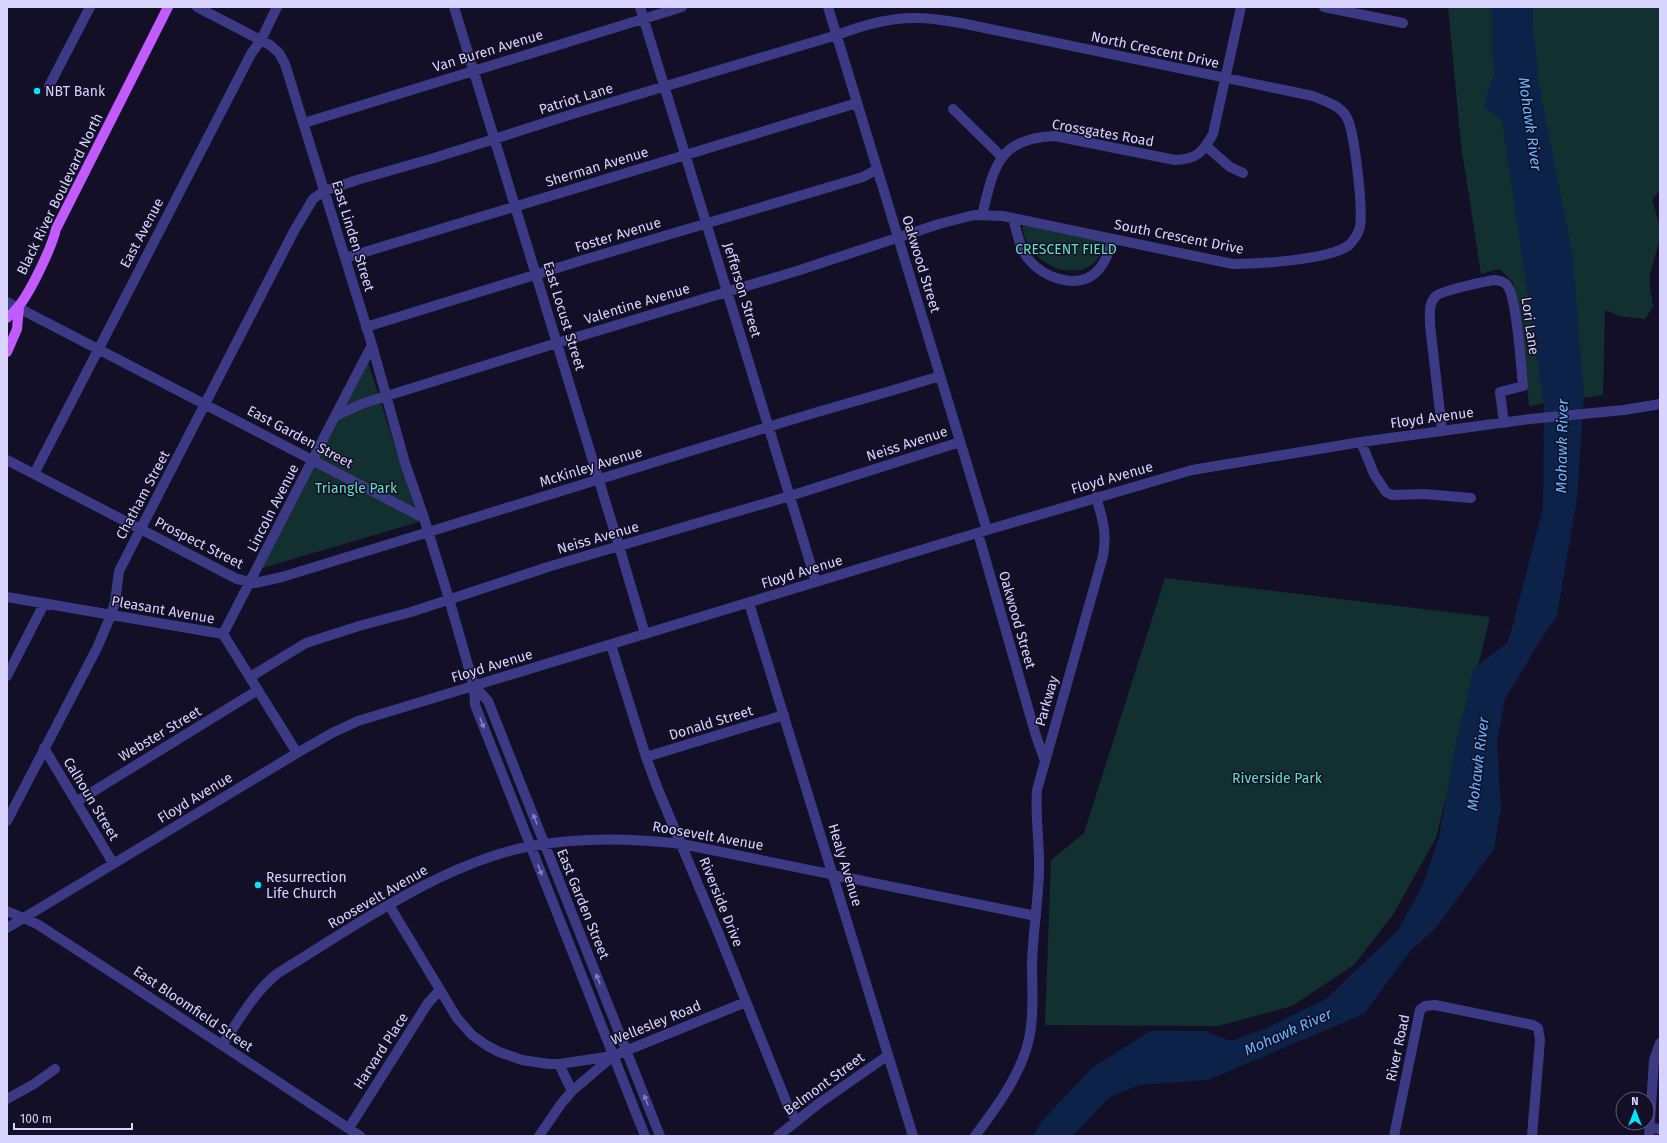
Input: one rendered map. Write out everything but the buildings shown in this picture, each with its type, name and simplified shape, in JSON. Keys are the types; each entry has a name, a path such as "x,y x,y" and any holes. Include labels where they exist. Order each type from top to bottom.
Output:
{"main road":[{"name":"Black River Boulevard North","path":"7,318 18,307 30,288 54,238 56,229 168,7"},
{"name":"Black River Boulevard North","path":"7,352 17,329 18,307"}],"street":[{"path":"49,86 90,7"},
{"name":"East Linden Street","path":"197,7 270,45 279,53 285,64 372,345 405,463 424,518"},
{"name":"East Avenue","path":"34,474 97,348 251,54 261,40 277,7"},
{"name":"East Locust Street","path":"454,7 599,478 645,634"},
{"name":"Jefferson Street","path":"640,7 816,582"},
{"name":"Van Buren Avenue","path":"304,123 682,7"},
{"name":"Oakwood Street","path":"828,7 960,442 1036,736 1045,761"},
{"name":"Crossgates Road","path":"982,215 992,173 1002,157 1011,148 1024,141 1040,137 1055,136 1175,160 1188,159 1198,155 1206,146 1213,134 1241,7"},
{"path":"1324,7 1403,23"},
{"name":"North Crescent Drive","path":"837,35 869,23 900,18 918,18 961,23 1313,96 1331,103 1346,115 1349,122 1353,138 1362,214 1358,233"},
{"name":"Patriot Lane","path":"324,191 665,86 837,35"},
{"name":"Sherman Avenue","path":"345,258 857,103"},
{"path":"953,109 1002,157"},
{"path":"1206,146 1230,167 1243,173"},
{"name":"Foster Avenue","path":"366,327 863,177 877,169"},
{"name":"Chatham Street","path":"7,821 44,748 98,648 112,615 119,571 140,528 206,404 294,231 313,199 324,191"},
{"path":"898,238 939,224 982,215"},
{"name":"South Crescent Drive","path":"982,215 1013,218 1218,261 1255,264 1287,261 1337,251 1348,245 1358,233"},
{"path":"1013,218 1019,241 1026,256 1040,271 1053,277 1070,280 1083,280 1094,274 1102,265 1113,239"},
{"name":"Valentine Avenue","path":"385,395 800,270 898,238"},
{"name":"Lori Lane","path":"1442,430 1430,325 1430,307 1432,301 1440,293 1496,280 1505,283 1510,289 1523,386 1500,392 1504,423"},
{"name":"East Garden Street","path":"7,302 424,518 474,686 476,705 645,1136"},
{"name":"Lincoln Avenue","path":"223,634 251,583 372,345"},
{"name":"McKinley Avenue","path":"251,583 282,577 599,478 671,458 940,376"},
{"path":"335,416 385,395"},
{"name":"Floyd Avenue","path":"7,928 297,753 358,721 982,531 1192,470 1442,430 1530,419 1624,410 1660,404"},
{"name":"Neiss Avenue","path":"250,677 306,643 551,566 790,496 960,442"},
{"path":"1361,442 1374,474 1386,492 1392,495 1424,494 1470,498"},
{"name":"Prospect Street","path":"7,460 237,579 251,583"},
{"name":"Parkway","path":"974,1136 1013,1082 1026,1050 1031,1027 1033,1007 1032,962 1039,871 1036,812 1037,790 1103,556 1106,538 1104,524 1096,497"},
{"name":"Pleasant Avenue","path":"7,597 223,634 297,753"},
{"name":"Healy Avenue","path":"749,603 833,874 887,1056 913,1136"},
{"path":"7,676 44,604"},
{"name":"Riverside Drive","path":"611,645 646,758 788,1106 796,1121"},
{"name":"East Garden Street","path":"474,686 488,701 660,1136"},
{"name":"Webster Street","path":"76,802 258,690"},
{"name":"Donald Street","path":"646,758 784,715"},
{"name":"Calhoun Street","path":"44,748 113,863"},
{"name":"Roosevelt Avenue","path":"222,1045 257,993 266,982 278,973 422,886 463,867 506,852 530,846 613,839 645,839 682,844 1036,916"},
{"name":"Wellesley Road","path":"389,905 457,1018 472,1035 486,1045 499,1052 522,1060 559,1064 613,1056 746,1002"},
{"name":"East Bloomfield Street","path":"7,911 24,918 125,981 360,1136"},
{"name":"Harvard Place","path":"348,1128 428,1003 440,990"},
{"name":"River Road","path":"1394,1136 1420,1010 1423,1006 1435,1005 1533,1025 1538,1028 1540,1040 1532,1136"},
{"path":"1654,1091 1654,1060 1660,1043"},
{"path":"539,1136 572,1091 613,1056"},
{"name":"Belmont Street","path":"778,1136 818,1104 887,1056"},
{"path":"559,1064 572,1091"},
{"path":"7,1099 34,1084 55,1069"}],"green space":[{"path":"1448,7 1660,7 1660,190 1652,200 1660,226 1660,238 1650,274 1653,307 1645,319 1619,316 1605,310 1603,395 1529,406 1520,322 1513,282 1499,269 1481,274 1461,145"},
{"name":"CRESCENT FIELD","path":"1023,220 1108,238 1101,253 1090,266 1079,270 1067,270 1055,267 1034,253 1027,243 1023,232"},
{"name":"Triangle Park","path":"366,356 419,522 262,568"},
{"name":"Riverside Park","path":"1165,578 1490,617 1436,838 1394,913 1354,965 1292,1006 1218,1026 1045,1025 1051,860 1084,833"}],"water":[{"name":"Mohawk River","path":"1492,7 1533,7 1533,29 1541,96 1573,257 1584,396 1577,499 1557,616 1505,699 1497,743 1501,809 1494,849 1435,929 1411,950 1364,1014 1208,1080 1139,1085 1110,1097 1072,1136 1033,1136 1041,1122 1092,1068 1150,1031 1205,1031 1231,1041 1264,1029 1326,999 1399,929 1424,882 1439,837 1454,752 1474,668 1506,644 1510,636 1543,507 1544,405 1502,122 1494,114 1484,108 1487,93 1494,75 1492,49"}],"place":[{"name":"NBT Bank","path":"37,91"},
{"name":"Resurrection Life Church","path":"258,885"}]}
